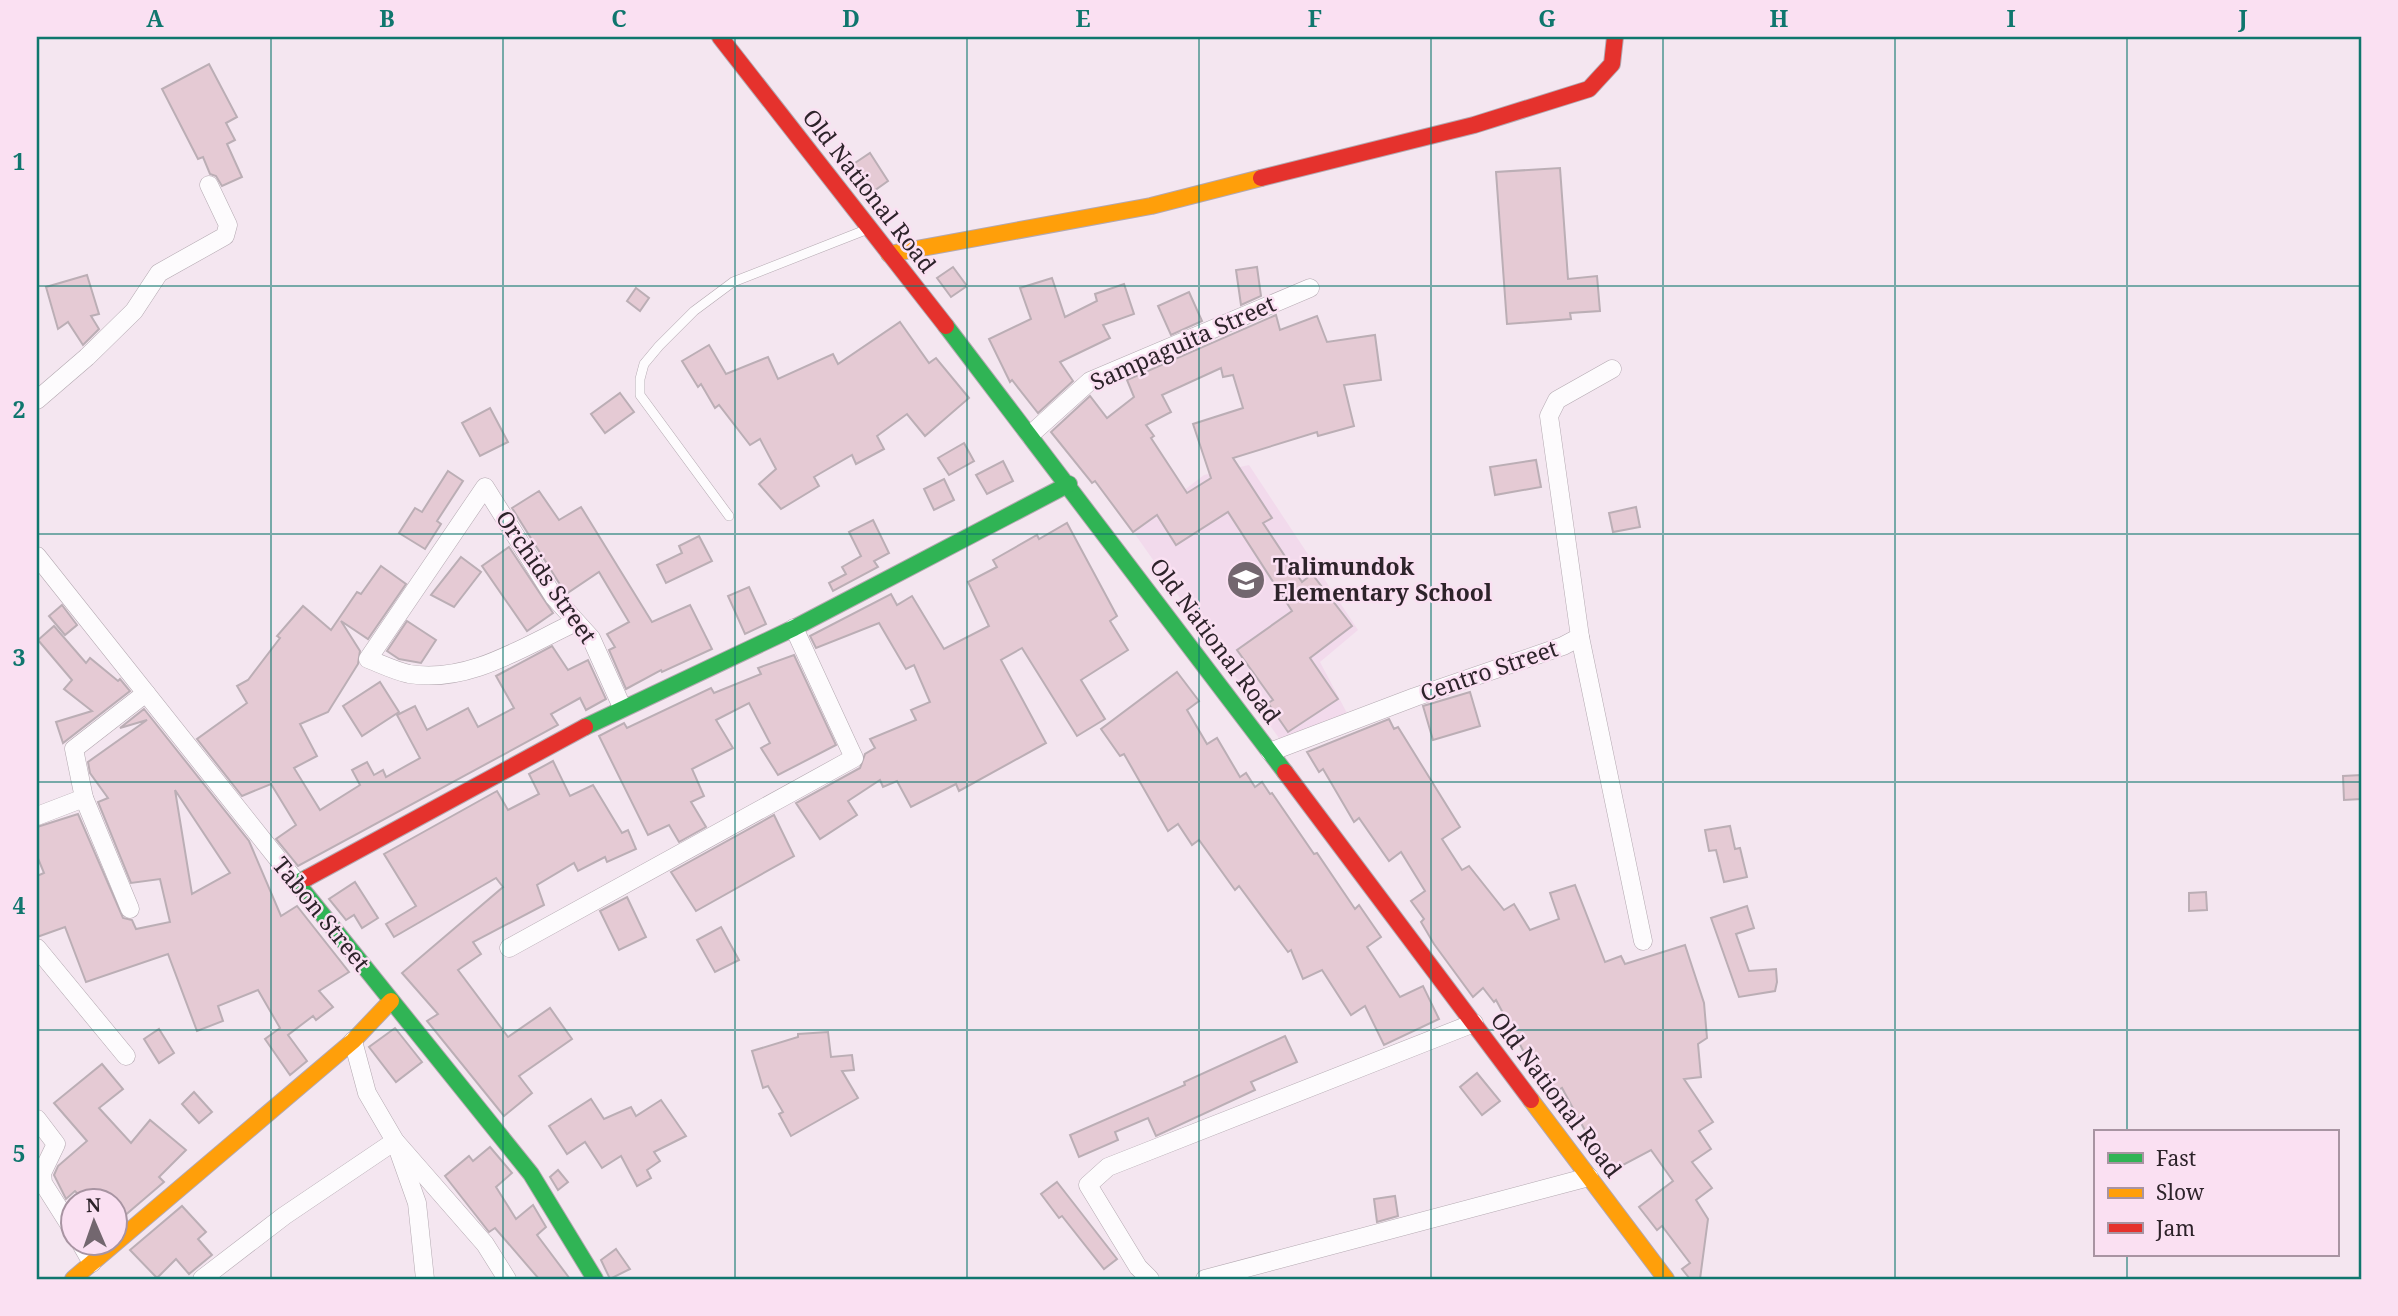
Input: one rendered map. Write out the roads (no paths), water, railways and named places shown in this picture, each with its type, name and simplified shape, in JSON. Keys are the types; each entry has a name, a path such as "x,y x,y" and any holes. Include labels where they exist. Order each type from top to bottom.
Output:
{"street":[{"name":"Old National Road","path":"720,37 1069,484 1666,1279"},
{"path":"889,254 1151,206 1474,125 1588,89 1612,64 1615,37"},
{"path":"37,400 87,358 134,311 159,273 225,236 228,225 209,185"},
{"name":"Sampaguita Street","path":"1030,435 1090,381 1310,288"},
{"name":"Centro Street","path":"1270,752 1415,696 1563,646 1580,637 1549,416 1557,400 1612,369"},
{"path":"297,883 622,707 794,628 1069,484"},
{"name":"Orchids Street","path":"576,622 472,671 425,676 406,673 368,659 485,487 554,597 591,638 622,707"},
{"name":"Tabon Street","path":"37,556 531,1174 595,1279"},
{"path":"509,948 854,758 794,628"},
{"path":"1580,637 1643,941"},
{"path":"130,909 84,798 74,748 146,693"},
{"path":"37,816 84,798"},
{"path":"37,948 126,1056"},
{"path":"74,1279 353,1041 391,1000"},
{"path":"1150,1279 1138,1267 1088,1185 1108,1167 1474,1023"},
{"path":"353,1041 367,1093 395,1141 418,1203 425,1279"},
{"path":"37,1119 56,1144 42,1173 43,1182 60,1209"},
{"path":"202,1279 285,1216 395,1141"},
{"path":"395,1141 485,1244 507,1279"},
{"path":"1205,1279 1589,1177"},
{"path":"88,1256 92,1263"}],"lane":[{"path":"729,516 640,395 640,379 645,365 694,311 733,282 870,229"}],"place":[{"name":"Talimundok Elementary School","path":"1246,580"}]}
